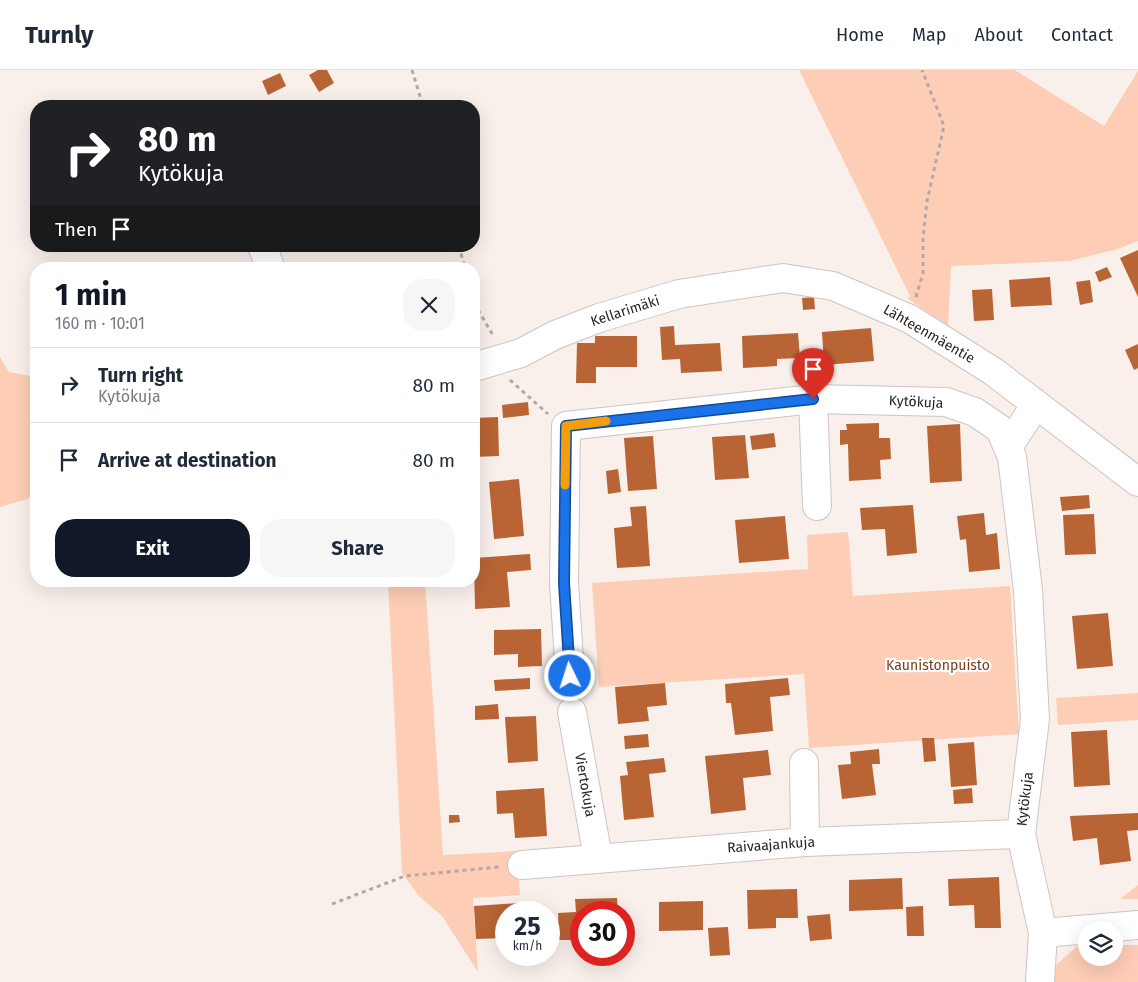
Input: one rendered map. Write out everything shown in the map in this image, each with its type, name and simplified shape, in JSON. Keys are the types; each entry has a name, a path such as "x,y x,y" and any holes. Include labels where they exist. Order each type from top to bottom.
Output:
{"street":[{"name":"Lähteenmäentie","path":"783,278 833,286 910,320 994,372 1138,482"},
{"name":"Kellarimäki","path":"482,365 521,353 573,328 679,294 783,278"},
{"path":"813,399 816,506"},
{"name":"Kytökuja","path":"566,426 813,399 946,402 975,412 1000,429 1012,457 1028,590 1035,719 1021,834 1043,933 1040,982"},
{"path":"1008,447 1036,404"},
{"path":"566,426 564,583 570,676"},
{"name":"Viertokuja","path":"572,712 598,858"},
{"path":"804,763 805,842"},
{"name":"Raivaajankuja","path":"522,865 805,842 1021,834"},
{"path":"1043,933 1138,925"}],"path":[{"path":"412,70 421,100"},
{"path":"910,320 924,273 923,238 927,201 944,126 922,70"},
{"path":"480,313 493,336 521,353"},
{"path":"482,365 566,426"},
{"path":"332,904 405,876 522,865"}],"green space":[{"path":"799,70 1015,70 1104,126 1138,71 1138,241 1118,249 1070,261 951,266 948,326 907,298 910,296"},
{"path":"0,357 9,372 30,376 30,496 27,499 0,507"},
{"name":"Kaunistonpuisto","path":"848,532 853,596 1010,586 1019,734 809,748 804,674 599,687 592,583 808,569 807,535"},
{"path":"388,587 425,587 443,855 517,851 520,895 473,898 478,972 442,916 419,896 402,873"},
{"path":"1138,693 1138,720 1058,725 1056,698"},
{"path":"1138,885 1138,899 1120,899"},
{"path":"1123,945 1138,945 1138,982 1053,982 1053,968 1077,946 1078,966 1123,966"}],"building":[{"path":"318,70 327,70 334,83 319,92 309,75"},
{"path":"280,73 286,86 268,95 262,81"},
{"path":"1138,250 1138,297 1120,258"},
{"path":"1107,267 1112,277 1099,282 1095,272"},
{"path":"1050,277 1052,305 1011,307 1009,280"},
{"path":"1090,280 1093,302 1080,305 1076,282"},
{"path":"992,289 994,320 974,321 972,290"},
{"path":"814,297 815,309 803,310 802,298"},
{"path":"674,326 675,345 720,343 722,371 681,373 680,359 662,360 660,327"},
{"path":"871,328 874,361 824,365 822,332"},
{"path":"798,333 800,358 777,359 777,366 743,368 742,336"},
{"path":"595,336 637,336 637,367 596,367 596,383 576,383 577,343 595,343"},
{"path":"1138,344 1138,368 1134,370 1125,350"},
{"path":"528,402 529,415 503,418 502,405"},
{"path":"498,417 499,456 480,457 480,418"},
{"path":"879,423 879,438 890,438 891,459 880,460 881,479 849,481 848,444 840,445 840,430 847,430 846,424"},
{"path":"960,424 962,481 930,483 927,426"},
{"path":"774,433 776,447 752,450 750,436"},
{"path":"745,435 749,478 715,480 712,437"},
{"path":"653,436 657,489 628,491 624,438"},
{"path":"618,469 621,492 608,494 606,471"},
{"path":"519,479 524,536 494,539 489,482"},
{"path":"1089,495 1090,508 1062,511 1060,497"},
{"path":"913,505 917,553 887,556 885,529 862,530 860,508"},
{"path":"646,506 650,566 617,568 614,528 632,526 630,507"},
{"path":"984,513 986,535 997,533 1000,569 969,572 966,539 960,540 957,516"},
{"path":"1094,514 1096,554 1065,555 1063,515"},
{"path":"785,516 789,559 739,563 735,520"},
{"path":"530,554 531,570 507,572 510,607 475,609 475,587 480,587 480,558"},
{"path":"1108,613 1113,666 1077,669 1072,616"},
{"path":"541,629 542,666 518,667 518,654 494,655 494,630"},
{"path":"530,678 530,689 495,691 494,680"},
{"path":"788,678 790,695 770,697 773,731 735,735 731,703 726,703 725,684"},
{"path":"665,683 667,705 647,707 649,721 618,724 615,687"},
{"path":"498,704 499,719 475,720 475,706"},
{"path":"536,716 538,761 508,763 505,717"},
{"path":"1107,730 1110,785 1074,787 1071,732"},
{"path":"648,734 649,747 625,749 624,736"},
{"path":"922,738 934,738 936,761 924,762"},
{"path":"974,742 977,785 951,787 948,744"},
{"path":"879,749 880,764 872,764 876,795 842,799 838,765 851,764 850,752"},
{"path":"768,750 771,775 743,778 746,810 711,814 705,756"},
{"path":"664,758 666,772 649,774 654,817 624,820 620,776 628,775 626,762"},
{"path":"544,788 547,836 515,838 513,813 497,814 496,791"},
{"path":"972,788 973,803 954,804 953,790"},
{"path":"1138,813 1138,830 1127,831 1131,861 1100,865 1097,838 1073,841 1070,816"},
{"path":"449,815 459,815 460,822 449,823"},
{"path":"999,877 1001,928 975,928 974,905 949,906 948,879"},
{"path":"902,878 903,909 849,911 849,880"},
{"path":"797,889 798,918 776,918 776,928 748,929 747,890"},
{"path":"617,898 617,901 575,901 575,899"},
{"path":"703,901 703,930 659,931 659,902"},
{"path":"495,905 495,938 476,939 474,906"},
{"path":"923,906 924,936 907,936 906,907"},
{"path":"570,912 570,940 560,940 560,913"},
{"path":"830,914 832,939 810,941 807,916"},
{"path":"728,927 730,955 710,956 708,928"}],"slow traffic":[{"path":"565,485 566,426 606,421"}],"route":[{"path":"570,676 564,583 566,426 813,399"}]}
